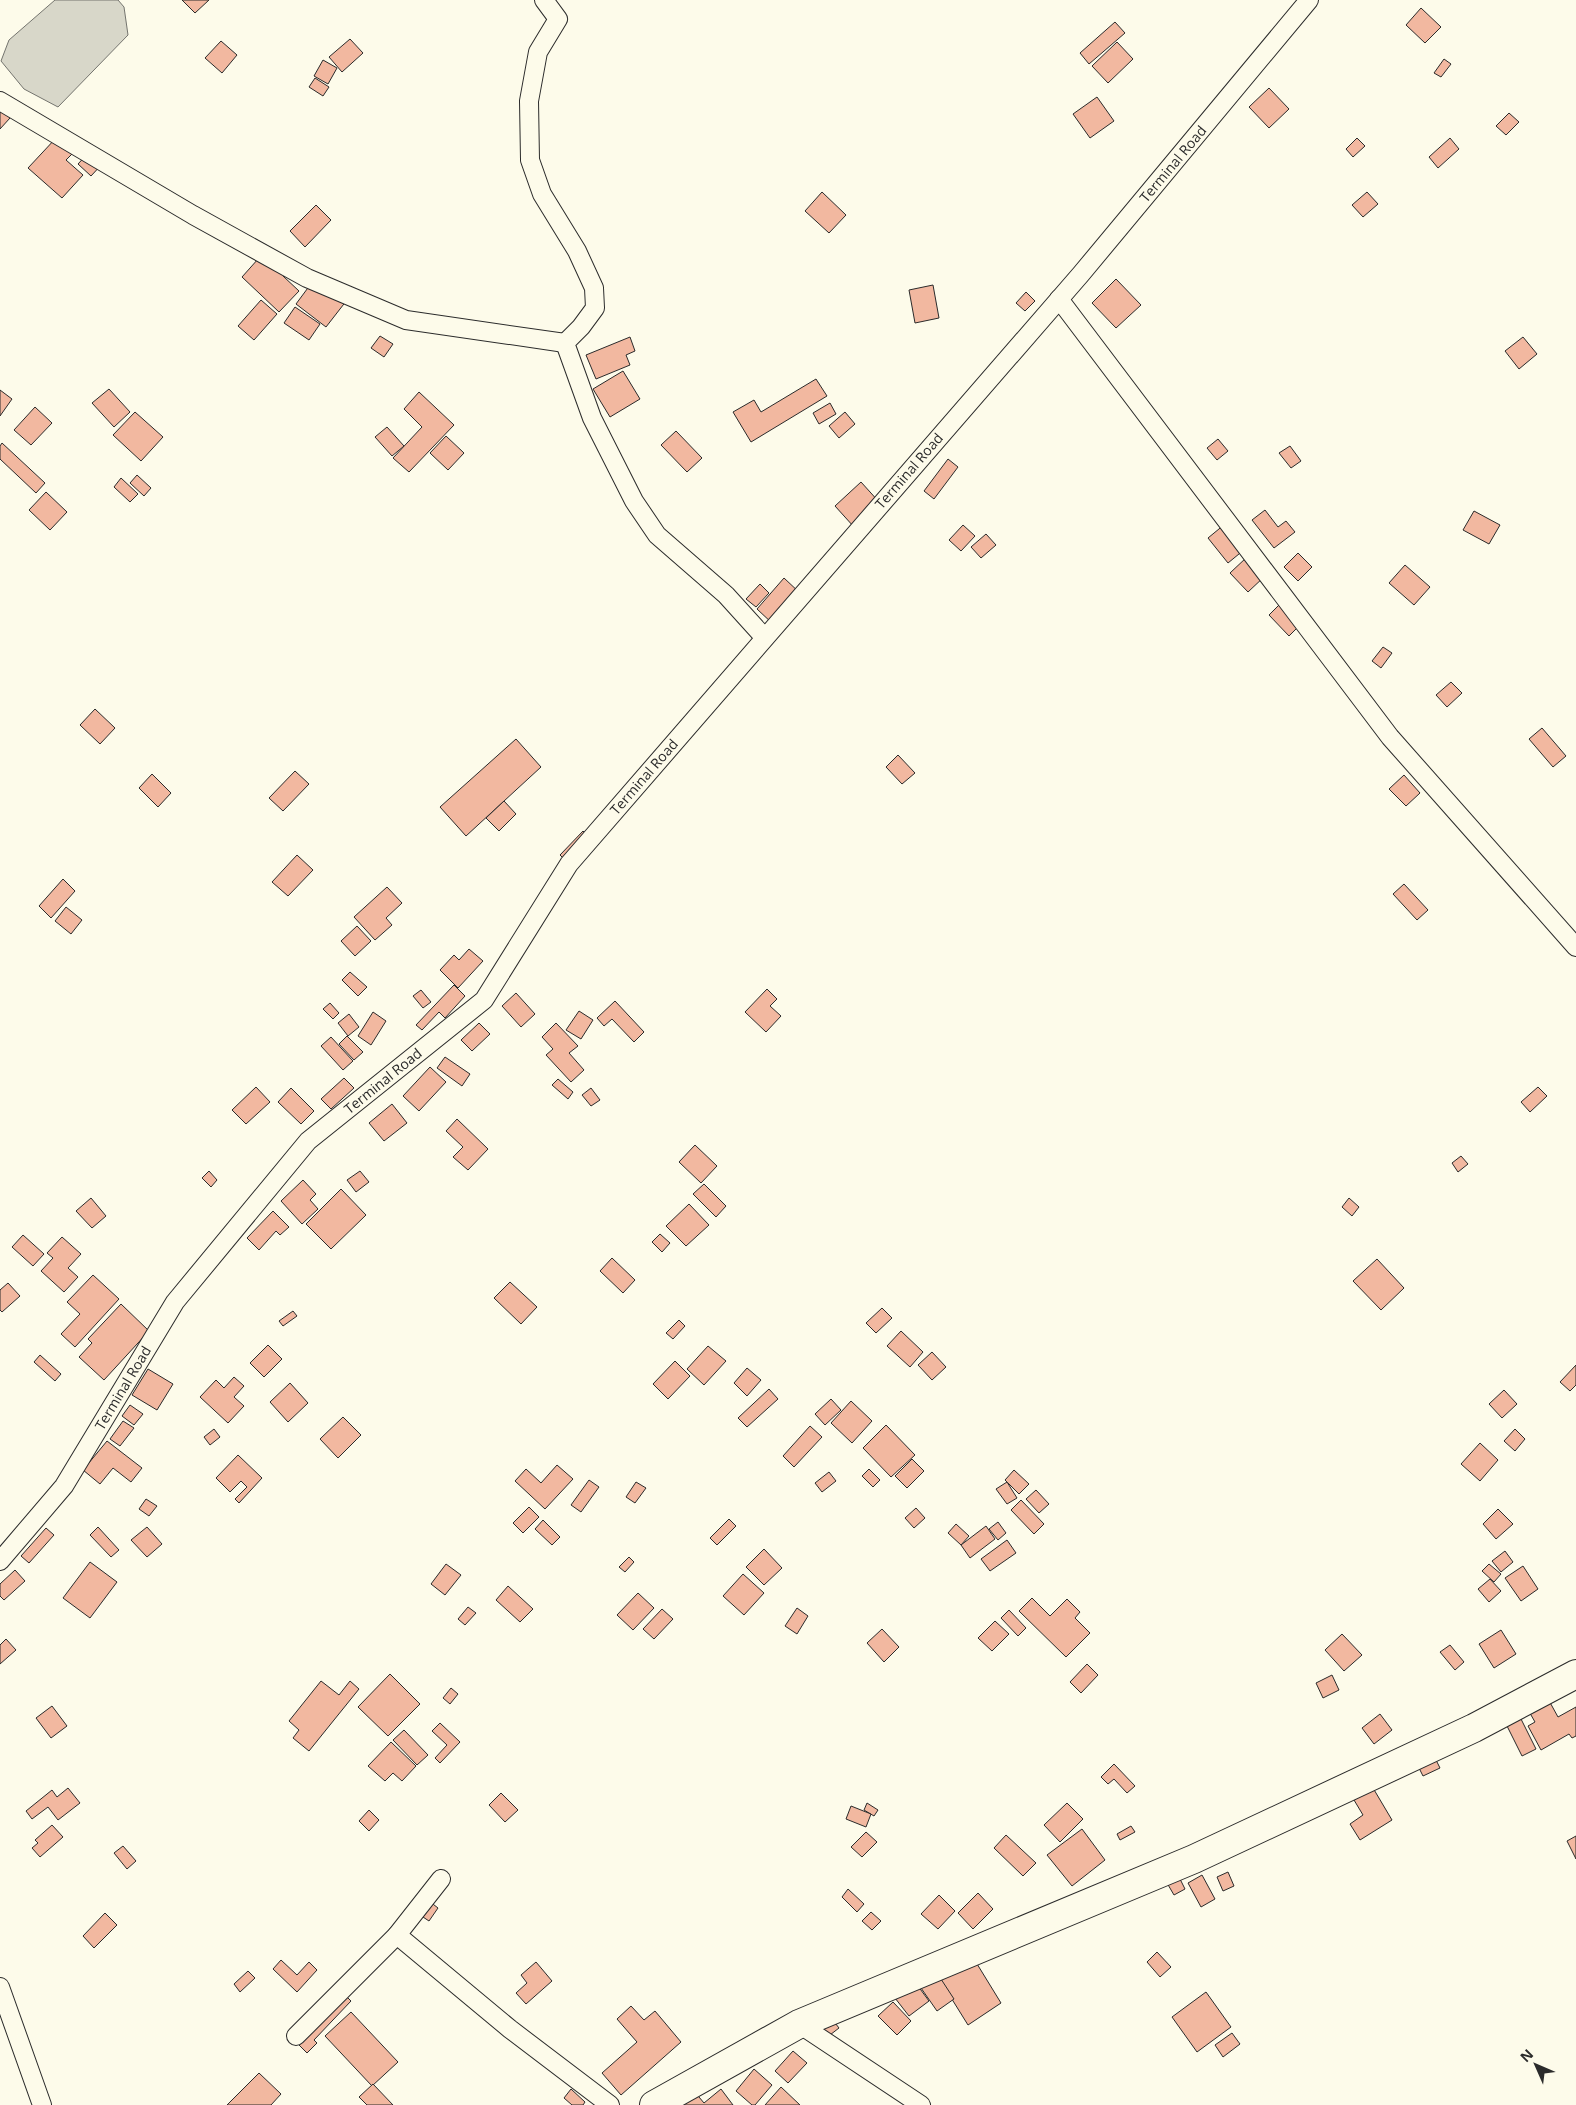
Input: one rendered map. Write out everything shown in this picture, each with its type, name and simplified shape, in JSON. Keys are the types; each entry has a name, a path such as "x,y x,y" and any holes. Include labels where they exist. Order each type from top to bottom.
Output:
{"main road":[{"path":"654,2105 799,2024 1194,1859 1474,1728 1576,1674"}],"street":[{"path":"544,0 558,19 538,52 529,101 530,160 542,194 576,251 594,288 595,308 581,327 565,343"},
{"name":"Terminal Road","path":"0,1561 64,1486 175,1302 308,1141 484,1000 569,864 1059,299 1309,0"},
{"path":"0,101 193,215 316,282 406,320 565,343"},
{"path":"1059,299 1390,737 1576,946"},
{"path":"565,343 592,418 634,501 657,535 726,595 764,637"},
{"path":"296,2036 397,1935 441,1879"},
{"path":"397,1935 510,2029 610,2105"},
{"path":"0,1987 42,2105"},
{"path":"799,2024 921,2105"}],"shaded area":[{"path":"55,0 118,0 124,7 128,35 58,107 24,89 1,61 9,40"}],"building":[{"path":"182,0 209,0 195,13"},
{"path":"1421,8 1441,27 1425,43 1406,25"},
{"path":"1115,22 1125,33 1089,64 1080,53"},
{"path":"350,39 363,53 342,72 329,57"},
{"path":"221,41 237,55 222,73 205,58"},
{"path":"1117,42 1133,59 1108,83 1092,66"},
{"path":"1444,59 1451,64 1441,77 1434,73"},
{"path":"323,60 337,68 328,84 314,76"},
{"path":"315,78 329,87 323,96 309,87"},
{"path":"1269,88 1289,109 1269,128 1249,107"},
{"path":"1097,97 1114,121 1090,138 1073,114"},
{"path":"0,109 10,118 0,129"},
{"path":"1509,113 1519,122 1506,135 1496,126"},
{"path":"56,138 73,153 66,160 83,175 62,198 28,168"},
{"path":"1357,138 1365,146 1353,157 1346,149"},
{"path":"1450,138 1459,149 1438,168 1429,157"},
{"path":"90,151 103,163 91,176 78,164"},
{"path":"822,192 846,215 829,233 805,211"},
{"path":"1367,192 1378,204 1363,217 1352,205"},
{"path":"316,205 331,220 305,247 290,231"},
{"path":"267,249 289,270 283,276 299,291 279,312 242,277"},
{"path":"316,277 347,300 326,327 296,304"},
{"path":"1116,279 1141,305 1116,328 1092,303"},
{"path":"933,285 939,318 915,323 909,290"},
{"path":"1026,292 1035,301 1025,311 1016,303"},
{"path":"261,300 277,314 254,340 238,326"},
{"path":"295,307 320,324 309,340 284,323"},
{"path":"380,336 393,344 384,357 371,348"},
{"path":"630,337 635,351 626,355 630,365 596,379 586,355"},
{"path":"1523,337 1537,354 1519,369 1505,351"},
{"path":"623,371 640,399 610,417 593,389"},
{"path":"816,379 827,396 751,442 733,412 754,400 761,412"},
{"path":"109,389 130,412 114,427 92,403"},
{"path":"0,390 12,399 0,416"},
{"path":"419,392 454,425 409,472 393,458 422,427 404,409"},
{"path":"830,403 836,414 819,424 813,413"},
{"path":"35,407 52,423 31,445 14,430"},
{"path":"135,412 163,437 141,461 113,435"},
{"path":"845,412 855,424 839,438 829,426"},
{"path":"387,427 404,446 392,456 375,437"},
{"path":"676,431 702,458 687,472 661,445"},
{"path":"446,436 464,453 448,470 430,453"},
{"path":"1218,439 1228,451 1217,460 1207,448"},
{"path":"2,443 45,483 36,493 0,459 0,446"},
{"path":"1290,446 1301,461 1291,468 1279,453"},
{"path":"948,459 958,467 934,499 924,491"},
{"path":"137,475 151,488 144,496 130,483"},
{"path":"121,478 138,494 130,502 114,487"},
{"path":"861,482 880,503 854,527 835,506"},
{"path":"46,492 67,512 50,530 29,510"},
{"path":"1265,510 1278,527 1286,521 1295,532 1274,548 1252,520"},
{"path":"1474,511 1500,525 1489,544 1463,530"},
{"path":"1225,524 1245,549 1228,563 1208,538"},
{"path":"963,525 975,536 961,551 949,540"},
{"path":"986,534 996,545 981,558 971,547"},
{"path":"1298,553 1312,567 1298,581 1284,567"},
{"path":"1247,557 1265,576 1248,592 1230,573"},
{"path":"1405,565 1430,587 1414,605 1389,583"},
{"path":"784,578 801,594 773,624 757,609"},
{"path":"760,584 769,593 756,607 746,599"},
{"path":"1279,605 1299,626 1289,636 1269,615"},
{"path":"1383,647 1392,653 1381,668 1372,661"},
{"path":"1451,682 1462,693 1447,707 1436,695"},
{"path":"95,709 115,728 100,744 80,725"},
{"path":"1542,728 1566,756 1553,767 1529,739"},
{"path":"516,739 541,767 466,836 440,807"},
{"path":"898,755 915,773 902,784 886,767"},
{"path":"295,771 309,784 283,811 269,798"},
{"path":"152,774 171,793 158,807 139,788"},
{"path":"1404,775 1420,793 1406,806 1389,789"},
{"path":"504,801 516,814 499,831 486,818"},
{"path":"583,831 589,837 566,861 560,855"},
{"path":"297,855 313,870 288,896 272,882"},
{"path":"63,879 75,891 51,918 39,906"},
{"path":"1404,884 1428,910 1417,920 1393,894"},
{"path":"387,887 402,903 386,918 392,925 375,940 354,917"},
{"path":"66,907 82,920 71,934 55,921"},
{"path":"357,926 371,941 355,956 341,941"},
{"path":"469,949 483,961 458,988 440,970 454,955 459,960"},
{"path":"350,972 367,987 358,996 342,980"},
{"path":"454,985 465,996 445,1018 439,1012 422,1030 416,1025"},
{"path":"767,989 777,999 770,1006 781,1016 766,1032 745,1012"},
{"path":"421,990 431,1002 423,1008 413,996"},
{"path":"516,993 535,1014 521,1027 502,1006"},
{"path":"615,1001 644,1032 634,1042 612,1019 604,1026 597,1018"},
{"path":"330,1003 339,1013 333,1019 323,1009"},
{"path":"579,1011 593,1020 581,1039 566,1030"},
{"path":"373,1012 386,1021 371,1045 358,1036"},
{"path":"349,1014 359,1027 348,1036 338,1023"},
{"path":"479,1023 490,1034 472,1051 461,1040"},
{"path":"556,1023 578,1046 569,1053 584,1070 571,1082 546,1055 553,1049 542,1037"},
{"path":"347,1036 363,1052 354,1060 339,1044"},
{"path":"331,1037 353,1061 343,1070 321,1046"},
{"path":"445,1057 470,1074 462,1086 437,1068"},
{"path":"430,1067 446,1082 419,1111 403,1096"},
{"path":"344,1078 354,1088 331,1109 321,1099"},
{"path":"558,1079 573,1092 568,1099 552,1085"},
{"path":"256,1087 270,1102 246,1124 232,1110"},
{"path":"1538,1087 1547,1096 1530,1112 1521,1102"},
{"path":"291,1088 314,1111 301,1124 278,1102"},
{"path":"591,1088 600,1100 591,1106 582,1095"},
{"path":"392,1104 407,1123 384,1141 369,1123"},
{"path":"457,1119 488,1149 468,1170 453,1157 463,1147 446,1131"},
{"path":"695,1145 717,1166 701,1183 679,1162"},
{"path":"1461,1156 1468,1164 1458,1172 1452,1163"},
{"path":"209,1171 217,1180 211,1187 202,1178"},
{"path":"360,1171 369,1182 356,1192 347,1180"},
{"path":"303,1180 316,1194 310,1200 318,1209 302,1224 281,1201"},
{"path":"704,1184 726,1206 716,1217 693,1194"},
{"path":"341,1189 366,1215 331,1249 306,1224"},
{"path":"91,1198 106,1216 92,1228 76,1211"},
{"path":"1349,1198 1359,1207 1352,1216 1342,1207"},
{"path":"689,1204 709,1225 686,1246 666,1226"},
{"path":"273,1211 289,1227 280,1235 276,1231 259,1250 247,1238"},
{"path":"660,1234 670,1243 662,1252 652,1242"},
{"path":"23,1235 44,1254 33,1266 12,1247"},
{"path":"62,1237 81,1254 68,1268 78,1277 64,1292 41,1271 53,1258 47,1253"},
{"path":"612,1258 635,1280 623,1293 600,1271"},
{"path":"1377,1259 1404,1288 1381,1310 1353,1281"},
{"path":"93,1275 119,1299 75,1347 61,1334 80,1314 67,1302"},
{"path":"510,1282 537,1307 521,1324 494,1298"},
{"path":"8,1283 20,1296 2,1312 0,1310 0,1290"},
{"path":"121,1304 149,1331 104,1380 79,1357 92,1343 88,1339"},
{"path":"882,1308 892,1318 876,1333 866,1323"},
{"path":"293,1311 297,1316 283,1326 279,1321"},
{"path":"679,1320 685,1326 673,1339 666,1333"},
{"path":"901,1331 923,1352 910,1367 887,1346"},
{"path":"268,1345 282,1359 264,1377 250,1363"},
{"path":"708,1346 726,1361 704,1385 687,1369"},
{"path":"932,1352 946,1367 932,1380 918,1365"},
{"path":"40,1355 61,1374 55,1381 34,1362"},
{"path":"675,1361 690,1376 668,1399 653,1384"},
{"path":"1576,1365 1576,1385 1570,1391 1560,1382"},
{"path":"747,1368 761,1380 747,1396 734,1383"},
{"path":"148,1369 173,1384 157,1410 132,1395"},
{"path":"234,1377 244,1386 234,1397 244,1406 228,1423 200,1397 216,1380 224,1388"},
{"path":"290,1383 308,1403 288,1422 270,1402"},
{"path":"769,1389 778,1399 747,1427 738,1418"},
{"path":"1504,1390 1517,1404 1502,1418 1489,1404"},
{"path":"831,1399 841,1410 825,1425 815,1414"},
{"path":"851,1401 872,1421 852,1443 831,1423"},
{"path":"130,1405 143,1414 134,1425 122,1416"},
{"path":"343,1417 361,1435 338,1458 320,1439"},
{"path":"123,1421 134,1428 120,1446 110,1439"},
{"path":"886,1425 915,1455 891,1477 863,1448"},
{"path":"810,1426 822,1437 794,1467 783,1456"},
{"path":"214,1429 220,1437 210,1445 204,1437"},
{"path":"1515,1429 1525,1439 1515,1451 1504,1441"},
{"path":"107,1441 142,1468 131,1482 113,1468 100,1484 83,1470"},
{"path":"1480,1443 1498,1460 1480,1481 1461,1464"},
{"path":"238,1455 262,1478 239,1503 235,1499 247,1487 241,1481 230,1492 216,1478"},
{"path":"912,1459 924,1471 907,1488 895,1476"},
{"path":"557,1465 573,1479 545,1509 515,1481 526,1469 541,1483"},
{"path":"869,1469 880,1480 873,1487 862,1476"},
{"path":"1014,1470 1029,1484 1019,1494 1005,1480"},
{"path":"829,1472 836,1481 822,1492 815,1483"},
{"path":"589,1480 599,1487 581,1512 571,1505"},
{"path":"636,1482 646,1488 635,1503 626,1497"},
{"path":"1007,1482 1017,1498 1007,1504 996,1489"},
{"path":"1036,1490 1049,1504 1039,1513 1026,1499"},
{"path":"146,1499 157,1506 149,1516 139,1509"},
{"path":"1021,1500 1044,1524 1034,1534 1011,1510"},
{"path":"529,1507 539,1517 523,1533 513,1523"},
{"path":"916,1508 925,1518 914,1528 905,1518"},
{"path":"1498,1509 1513,1524 1496,1539 1483,1524"},
{"path":"729,1519 736,1526 717,1545 710,1538"},
{"path":"543,1520 560,1537 552,1545 535,1529"},
{"path":"998,1522 1006,1533 998,1540 989,1529"},
{"path":"956,1524 969,1536 961,1545 948,1533"},
{"path":"986,1526 995,1539 970,1558 961,1545"},
{"path":"98,1527 119,1550 111,1557 90,1535"},
{"path":"147,1527 162,1544 147,1557 131,1540"},
{"path":"46,1528 54,1535 29,1563 21,1556"},
{"path":"1007,1540 1016,1553 990,1571 981,1559"},
{"path":"764,1549 782,1568 764,1585 746,1567"},
{"path":"1505,1551 1513,1562 1501,1572 1492,1561"},
{"path":"629,1557 634,1562 625,1572 619,1567"},
{"path":"90,1562 117,1582 90,1618 63,1598"},
{"path":"446,1564 461,1575 445,1595 431,1584"},
{"path":"1489,1564 1501,1574 1494,1582 1482,1571"},
{"path":"1523,1566 1538,1589 1521,1601 1505,1578"},
{"path":"15,1570 25,1581 4,1600 0,1596 0,1584"},
{"path":"743,1574 764,1593 744,1615 723,1596"},
{"path":"1490,1579 1501,1591 1489,1602 1478,1589"},
{"path":"508,1586 533,1609 520,1622 496,1600"},
{"path":"638,1593 654,1608 633,1630 617,1615"},
{"path":"1032,1598 1050,1616 1067,1599 1080,1612 1075,1618 1090,1633 1066,1657 1019,1611"},
{"path":"468,1607 476,1613 465,1625 458,1619"},
{"path":"797,1608 808,1616 797,1634 785,1626"},
{"path":"662,1609 673,1619 654,1639 643,1629"},
{"path":"1009,1610 1026,1628 1018,1636 1001,1618"},
{"path":"995,1621 1009,1634 992,1651 978,1638"},
{"path":"882,1629 899,1647 884,1662 867,1643"},
{"path":"1501,1630 1516,1654 1494,1668 1479,1644"},
{"path":"1342,1634 1362,1655 1344,1671 1325,1650"},
{"path":"6,1639 16,1650 0,1664 0,1645"},
{"path":"1450,1645 1464,1662 1455,1670 1440,1652"},
{"path":"1087,1664 1098,1675 1081,1693 1070,1682"},
{"path":"390,1674 420,1704 388,1736 358,1707"},
{"path":"1332,1675 1339,1690 1323,1698 1316,1683"},
{"path":"321,1681 339,1695 350,1681 359,1689 309,1751 293,1738 299,1730 289,1721"},
{"path":"451,1688 458,1694 450,1704 443,1698"},
{"path":"1547,1697 1558,1717 1576,1707 1576,1736 1572,1738 1569,1734 1541,1750 1528,1726 1535,1722 1527,1708"},
{"path":"52,1706 67,1726 51,1738 36,1718"},
{"path":"1518,1713 1536,1749 1522,1756 1504,1720"},
{"path":"1380,1714 1392,1730 1374,1744 1362,1728"},
{"path":"440,1723 460,1742 440,1763 435,1758 447,1745 432,1731"},
{"path":"404,1730 428,1755 417,1765 393,1740"},
{"path":"391,1742 416,1766 402,1781 393,1773 385,1781 368,1766"},
{"path":"1433,1754 1440,1768 1423,1776 1416,1762"},
{"path":"1114,1764 1135,1786 1127,1793 1114,1779 1108,1784 1101,1777"},
{"path":"68,1788 80,1803 58,1820 48,1807 32,1819 26,1811 52,1790 57,1797"},
{"path":"1373,1788 1392,1820 1360,1840 1350,1824 1363,1815 1354,1800"},
{"path":"501,1793 518,1810 505,1822 489,1805"},
{"path":"867,1803 878,1810 874,1816 864,1810"},
{"path":"1067,1803 1083,1819 1060,1842 1044,1825"},
{"path":"851,1806 871,1814 866,1827 846,1819"},
{"path":"369,1810 379,1820 369,1831 359,1821"},
{"path":"52,1825 63,1837 40,1857 32,1848 38,1843 35,1840"},
{"path":"1131,1826 1135,1832 1120,1840 1117,1834"},
{"path":"1082,1829 1105,1860 1072,1886 1047,1855"},
{"path":"866,1832 877,1842 862,1857 851,1847"},
{"path":"1006,1835 1036,1863 1023,1876 994,1848"},
{"path":"1576,1836 1576,1859 1567,1841"},
{"path":"123,1846 136,1861 127,1869 114,1853"},
{"path":"1228,1872 1234,1886 1223,1891 1217,1877"},
{"path":"1202,1875 1215,1899 1201,1907 1188,1883"},
{"path":"1179,1877 1185,1889 1174,1895 1167,1883"},
{"path":"848,1889 864,1904 857,1912 842,1897"},
{"path":"978,1893 993,1909 973,1929 958,1913"},
{"path":"939,1895 955,1911 938,1929 921,1914"},
{"path":"429,1901 438,1908 429,1921 420,1915"},
{"path":"871,1912 881,1921 872,1930 862,1921"},
{"path":"105,1913 117,1925 94,1948 83,1936"},
{"path":"1157,1952 1171,1967 1160,1977 1147,1962"},
{"path":"974,1959 1001,2003 968,2025 940,1980"},
{"path":"281,1960 297,1975 309,1962 317,1970 297,1992 273,1969"},
{"path":"536,1962 552,1981 526,2004 516,1993 527,1983 521,1975"},
{"path":"248,1971 255,1978 240,1992 234,1984"},
{"path":"939,1976 954,1999 937,2011 921,1988"},
{"path":"915,1982 929,2001 909,2016 895,1998"},
{"path":"337,1987 351,2001 314,2040 317,2043 307,2053 290,2036"},
{"path":"1206,1992 1231,2027 1197,2052 1172,2017"},
{"path":"893,2002 911,2021 897,2035 878,2016"},
{"path":"631,2006 644,2020 655,2011 681,2042 621,2095 602,2073 637,2042 617,2019"},
{"path":"351,2012 398,2062 372,2086 325,2036"},
{"path":"832,2019 839,2028 817,2045 822,2026"},
{"path":"1232,2033 1240,2044 1223,2057 1215,2045"},
{"path":"793,2051 807,2063 788,2083 775,2071"},
{"path":"754,2069 772,2085 755,2105 752,2105 736,2091"},
{"path":"259,2073 281,2094 271,2105 227,2105"},
{"path":"373,2084 393,2105 367,2105 359,2097"},
{"path":"781,2087 800,2105 765,2105"},
{"path":"571,2089 585,2102 583,2105 572,2105 564,2098"},
{"path":"721,2089 733,2105 677,2105 694,2091 704,2103"}]}
